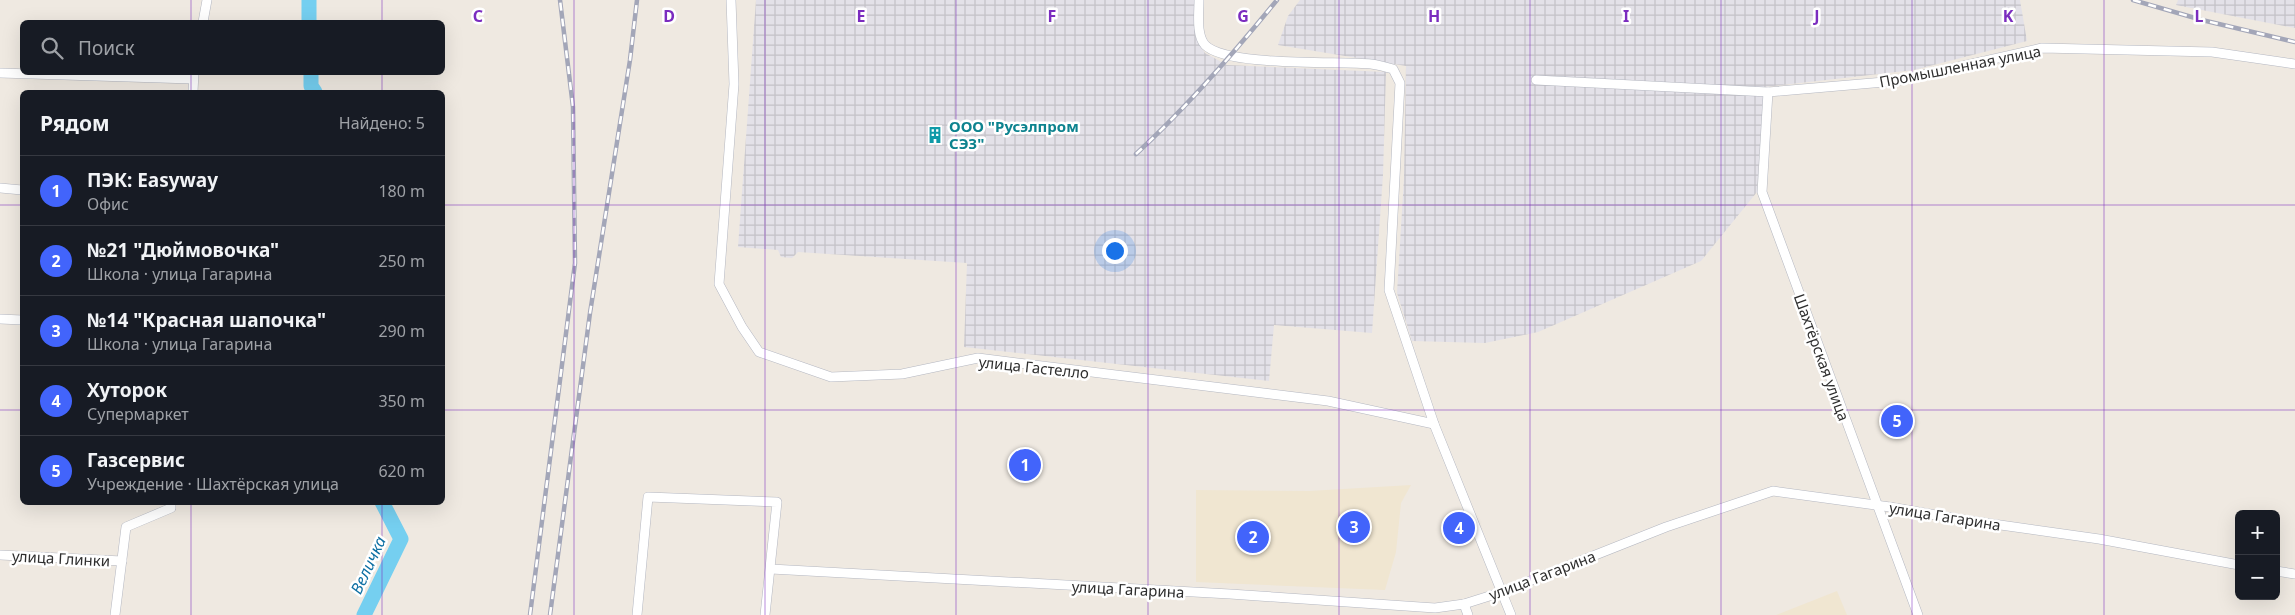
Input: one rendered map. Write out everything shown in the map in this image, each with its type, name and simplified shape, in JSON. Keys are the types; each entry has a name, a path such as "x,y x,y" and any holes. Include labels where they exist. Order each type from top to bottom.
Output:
{"street":[{"path":"203,20 207,0"},
{"name":"улица Гастелло","path":"731,0 734,84 719,284 742,327 760,352 831,377 902,374 978,358 1328,401 1434,424"},
{"path":"1199,0 1200,34 1206,45 1219,53 1266,62 1372,64 1393,69 1400,83 1389,290 1434,424 1511,615"},
{"name":"Промышленная улица","path":"1536,80 1768,92 1896,81 2042,48 2212,52 2295,64"},
{"path":"0,73 20,73"},
{"path":"129,75 193,76 193,90"},
{"name":"Шахтёрская улица","path":"1768,92 1762,192 1918,615"},
{"path":"0,188 20,190"},
{"path":"0,318 20,320"},
{"name":"улица Гагарина","path":"771,569 1230,594 1435,608 1464,604 1502,592 1666,527 1773,492 1876,505 2099,539 2235,564"},
{"path":"637,615 648,498 777,502 765,615"},
{"path":"115,615 126,526 171,508 171,505"},
{"name":"улица Глинки","path":"0,555 122,561"},
{"path":"2280,572 2295,574"},
{"path":"1464,604 1468,615"},
{"path":"1394,615 1395,605"}],"shaded area":[{"path":"756,0 1194,0 1198,43 1205,53 1227,65 1386,72 1383,175 1372,333 1274,325 1269,381 964,347 967,263 798,252 792,258 781,257 778,250 738,247"},
{"path":"1300,0 2020,0 2027,41 1914,70 1764,87 1757,192 1701,261 1538,332 1485,343 1412,341 1397,293 1404,178 1406,66 1278,45 1288,16"},
{"path":"2178,0 2295,0 2295,28 2176,5"},
{"path":"1411,485 1401,503 1396,552 1385,590 1196,582 1196,490 1309,491"},
{"path":"1837,591 1847,615 1776,615"}],"waterway":[{"name":"Величка","path":"309,0 309,20"},
{"name":"Величка","path":"311,75 311,86 314,90"},
{"name":"Величка","path":"364,615 401,539 384,505"}],"railway":[{"path":"530,615 575,263 573,107 560,0"},
{"path":"550,615 590,313 630,60 637,0"},
{"path":"1136,154 1210,79 1277,0"},
{"path":"2133,0 2202,20 2295,42"}],"place":[{"name":"ООО \"Русэлпром СЭЗ\"","path":"935,135"},
{"name":"Газсервис","path":"1897,421"},
{"name":"ПЭК: Easyway","path":"1025,465"},
{"name":"№14 \"Красная шапочка\"","path":"1354,527"},
{"name":"Хуторок","path":"1459,528"},
{"name":"№21 \"Дюймовочка\"","path":"1253,537"}]}
